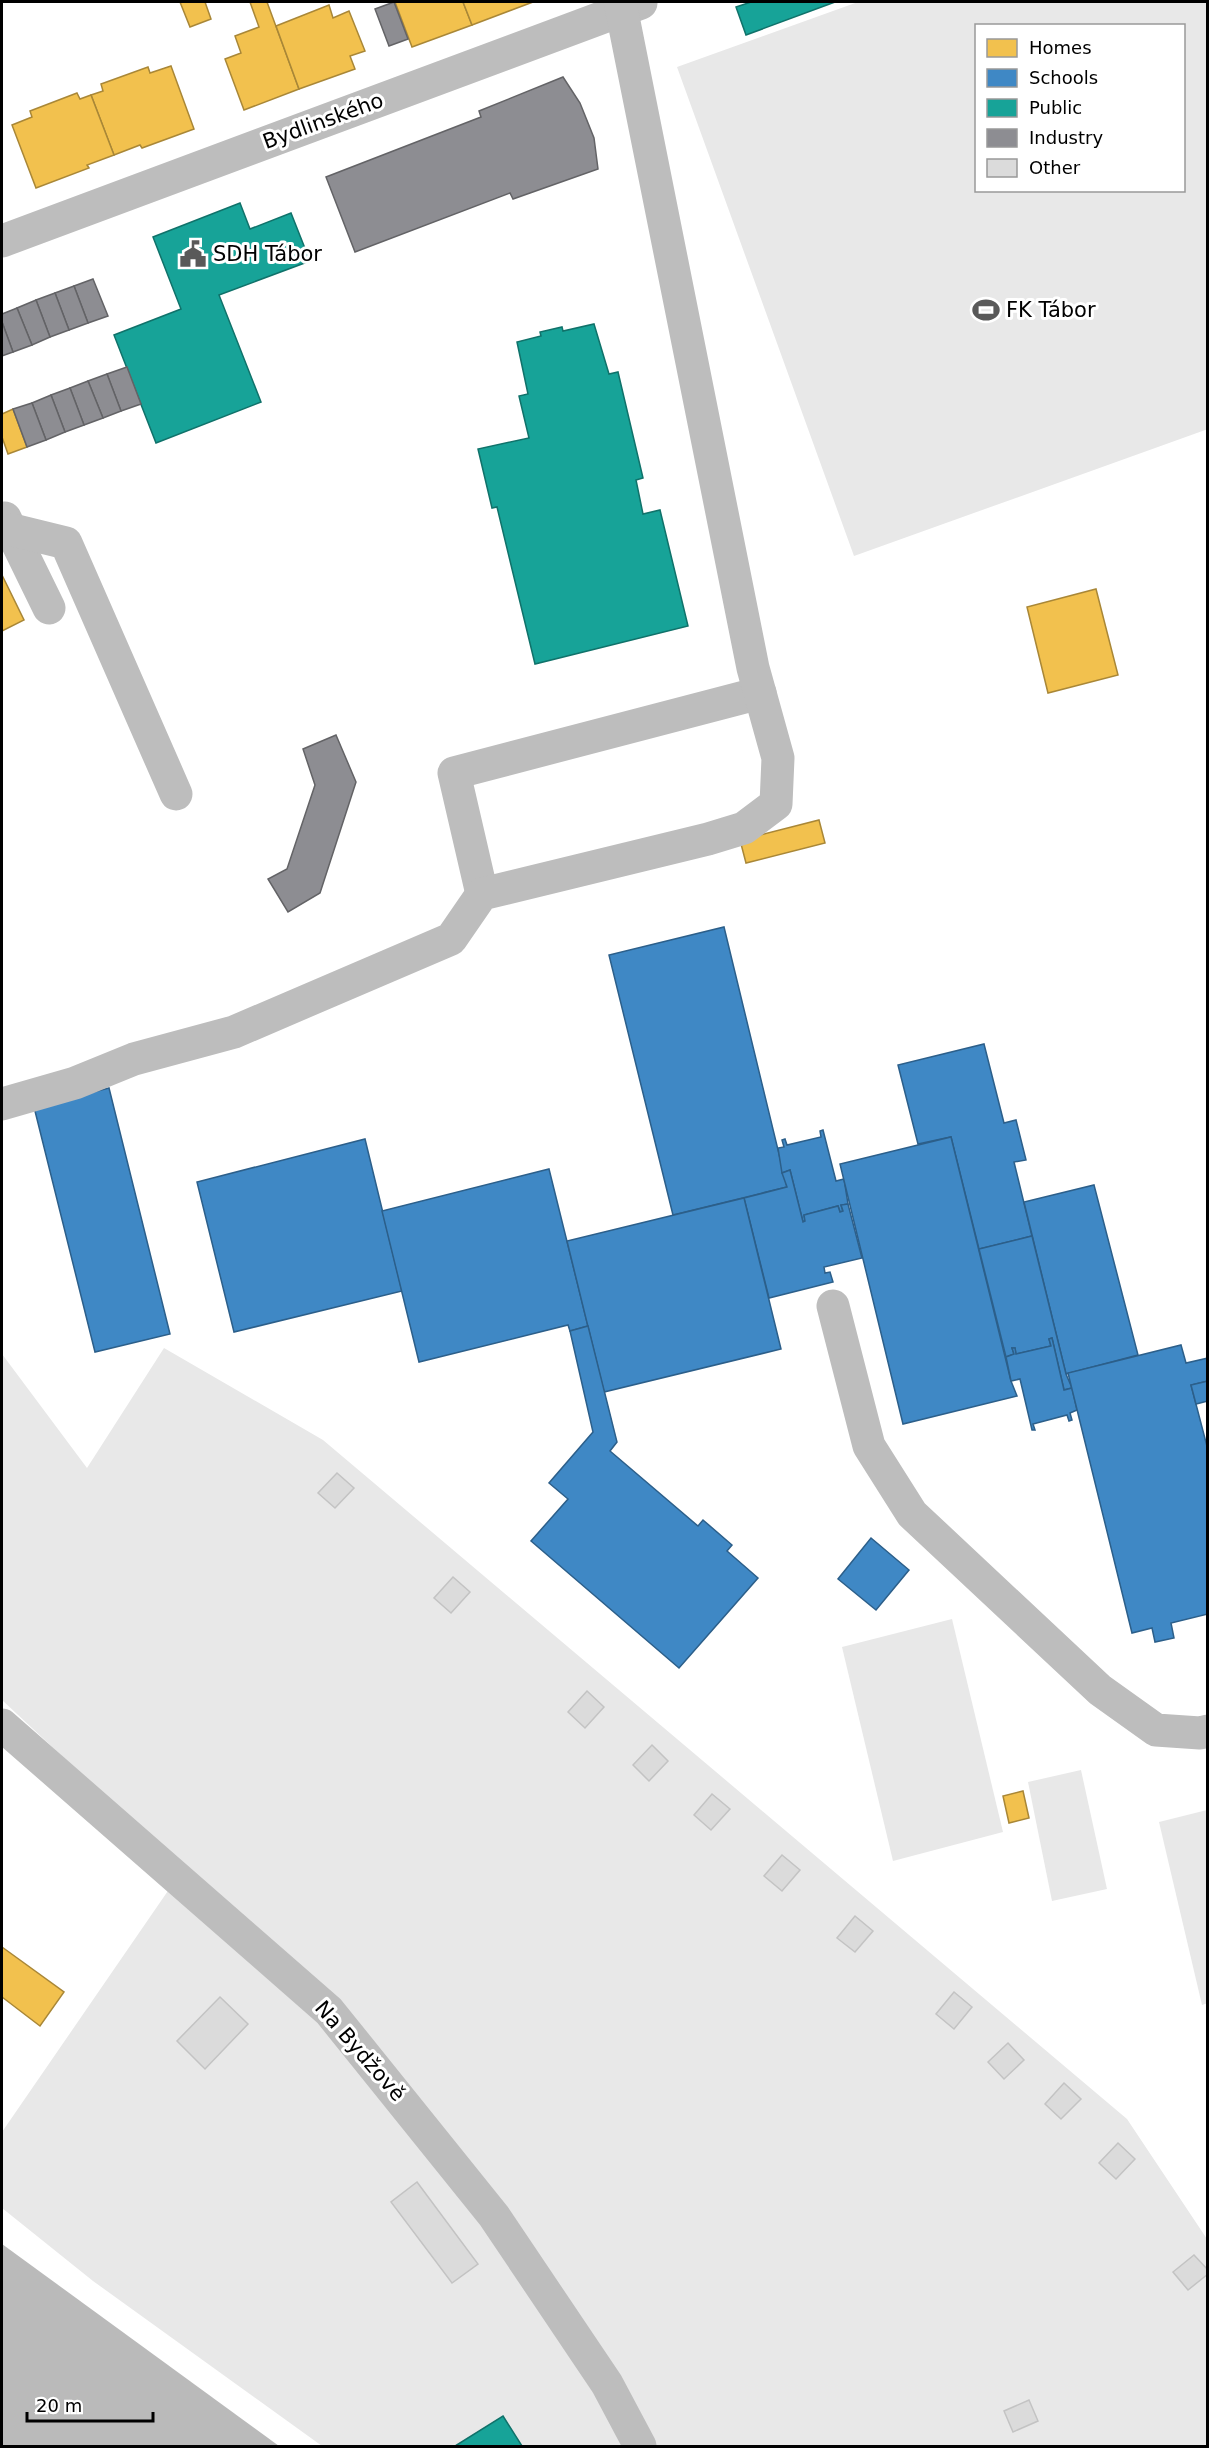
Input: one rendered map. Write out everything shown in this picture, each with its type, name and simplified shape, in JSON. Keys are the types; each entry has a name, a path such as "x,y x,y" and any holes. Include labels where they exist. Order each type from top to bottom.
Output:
{"street":[{"name":"Bydlinského","path":"2,241 629,4"},
{"path":"2,1104 75,1083 134,1059 234,1032 451,939 482,894 744,828 776,804 778,759 753,668 629,4"},
{"path":"7,520 49,608"},
{"path":"7,520 66,543 176,794"},
{"path":"482,894 454,773 760,693"},
{"path":"833,1306 869,1446 912,1514 1100,1690 1156,1730 1208,1731"},
{"name":"Na Bydžově","path":"2,1725 329,2011 494,2216 607,2384 640,2446"}],"shaded area":[{"name":"FK Tábor","path":"858,2 1207,2 1208,429 854,556 677,67"},
{"path":"164,1348 323,1440 1127,2119 1207,2239 1207,2446 322,2446 93,2281 2,2208 2,2132 183,1869 2,1700 2,1354 87,1468"},
{"path":"952,1619 1003,1832 893,1861 842,1647"},
{"path":"1081,1770 1107,1889 1052,1901 1028,1782"},
{"path":"1207,1810 1208,2003 1202,2005 1159,1822"},
{"path":"2,2244 279,2446 2,2446"}],"building: Homes":[{"path":"180,2 205,2 211,19 190,27"},
{"path":"250,2 267,2 299,89 244,110 225,59 241,53 235,36 259,27"},
{"path":"395,2 463,2 472,25 412,47"},
{"path":"463,2 533,2 472,25"},
{"path":"329,5 333,18 349,11 365,51 350,56 355,69 299,89 276,26"},
{"path":"171,66 194,129 142,148 140,145 114,155 91,95 103,91 101,84 148,67 150,73"},
{"path":"77,93 80,99 91,95 114,155 87,165 89,168 36,188 12,125 32,117 30,111"},
{"path":"13,409 27,447 8,454 2,437 2,414"},
{"path":"2,575 24,620 2,631"},
{"path":"1096,589 1118,675 1048,693 1027,607"},
{"path":"819,820 825,843 746,863 740,840"},
{"path":"1023,1791 1029,1818 1009,1823 1003,1796"},
{"path":"2,1947 64,1992 40,2026 2,1997"}],"building: Schools":[{"path":"724,927 787,1187 673,1215 609,955"},
{"path":"984,1044 1004,1123 1016,1120 1026,1160 1014,1162 1032,1236 979,1249 951,1137 918,1144 898,1065"},
{"path":"109,1088 170,1334 95,1352 34,1107"},
{"path":"823,1130 836,1181 844,1179 848,1204 841,1205 843,1211 840,1212 838,1206 804,1215 805,1221 803,1222 790,1170 782,1173 778,1148 784,1147 782,1140 785,1139 787,1145 821,1137 820,1131"},
{"path":"951,1137 1011,1381 1017,1396 903,1424 840,1164"},
{"path":"365,1139 402,1291 234,1332 197,1182"},
{"path":"549,1169 588,1326 570,1331 568,1325 419,1362 382,1211"},
{"path":"790,1170 803,1222 805,1221 804,1215 838,1206 840,1212 843,1211 841,1205 848,1204 862,1258 824,1267 825,1273 830,1272 833,1282 769,1298 744,1198 787,1187 782,1173"},
{"path":"1094,1185 1138,1355 1066,1374 1024,1202"},
{"path":"744,1198 781,1349 604,1392 567,1241"},
{"path":"1032,1236 1066,1374 1072,1388 1064,1390 1052,1338 1049,1339 1051,1346 1016,1354 1015,1348 1012,1348 1014,1354 1006,1357 979,1249"},
{"path":"588,1326 617,1442 610,1451 698,1526 703,1520 732,1545 727,1551 758,1578 679,1668 531,1541 568,1499 549,1483 593,1432 570,1331"},
{"path":"1052,1338 1064,1390 1072,1388 1077,1410 1070,1413 1072,1420 1069,1421 1067,1415 1033,1424 1035,1430 1032,1430 1020,1379 1011,1381 1006,1357 1014,1354 1012,1348 1015,1348 1016,1354 1051,1346 1049,1339"},
{"path":"1181,1345 1186,1363 1208,1358 1208,1381 1191,1385 1208,1450 1208,1614 1171,1623 1174,1638 1155,1642 1152,1628 1132,1633 1068,1373"},
{"path":"1208,1381 1208,1401 1196,1404 1191,1385"},
{"path":"871,1538 909,1570 876,1610 838,1579"}],"building: Public":[{"path":"751,2 835,2 746,35 736,7"},
{"path":"240,203 250,229 291,213 310,261 219,295 261,402 156,443 114,335 181,309 153,237"},
{"path":"594,324 609,374 618,372 643,478 636,480 643,514 660,510 688,626 535,664 497,507 492,508 478,449 529,438 519,396 528,394 517,342 541,336 540,332 562,327 563,331"},
{"path":"503,2416 522,2446 455,2446"}],"building: Industry":[{"path":"394,2 408,39 389,46 375,9"},
{"path":"563,77 580,103 594,138 598,169 513,199 510,193 355,252 326,177 481,117 479,111"},
{"path":"93,279 108,316 88,323 74,286"},
{"path":"74,286 88,323 69,330 55,293"},
{"path":"55,293 69,330 50,337 36,300"},
{"path":"36,300 50,337 32,345 17,308"},
{"path":"17,308 32,345 13,352 2,322 2,314"},
{"path":"2,322 13,352 2,356"},
{"path":"127,367 141,404 121,411 107,374"},
{"path":"107,374 121,411 103,418 88,381"},
{"path":"88,381 103,418 84,425 70,388"},
{"path":"70,388 84,425 65,432 51,395"},
{"path":"51,395 65,432 46,440 32,403"},
{"path":"32,403 46,440 27,447 13,409"},
{"path":"336,735 356,782 320,893 288,912 268,879 287,869 315,785 303,749"}],"building: Other":[{"path":"337,1473 354,1488 335,1508 318,1493"},
{"path":"453,1577 470,1592 451,1613 434,1598"},
{"path":"587,1691 604,1707 585,1728 568,1712"},
{"path":"652,1745 668,1761 649,1781 633,1765"},
{"path":"712,1794 730,1809 711,1830 694,1815"},
{"path":"782,1855 800,1870 782,1891 764,1876"},
{"path":"855,1916 873,1931 855,1952 837,1938"},
{"path":"954,1992 972,2007 954,2029 936,2014"},
{"path":"220,1997 248,2024 205,2069 177,2041"},
{"path":"1008,2043 1024,2060 1004,2079 988,2062"},
{"path":"1064,2083 1081,2099 1061,2119 1045,2104"},
{"path":"1118,2143 1135,2159 1116,2179 1099,2163"},
{"path":"417,2182 478,2264 452,2283 391,2202"},
{"path":"1194,2255 1208,2270 1208,2274 1188,2290 1173,2272"},
{"path":"1029,2400 1038,2421 1013,2432 1004,2411"}],"place":[{"name":"SDH Tábor","path":"193,254"},
{"name":"FK Tábor","path":"986,310"}]}
